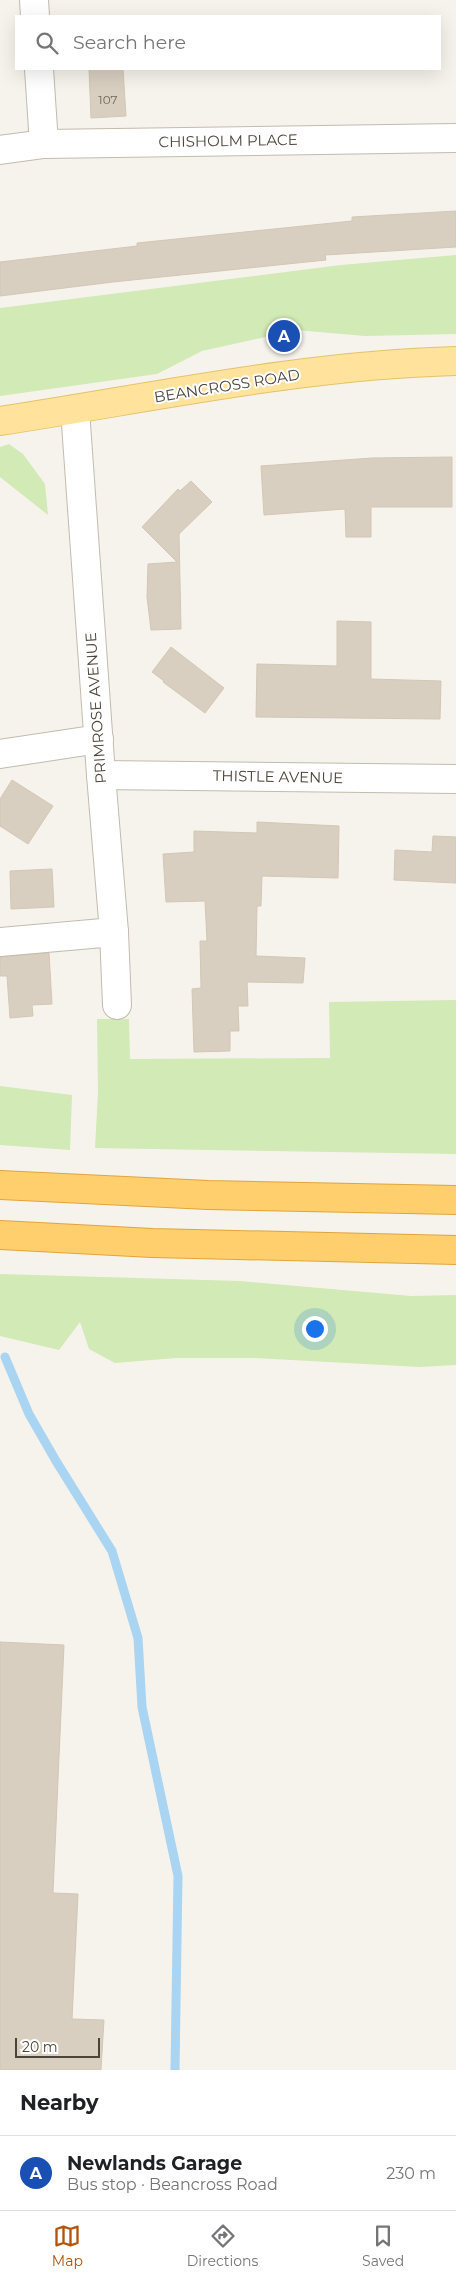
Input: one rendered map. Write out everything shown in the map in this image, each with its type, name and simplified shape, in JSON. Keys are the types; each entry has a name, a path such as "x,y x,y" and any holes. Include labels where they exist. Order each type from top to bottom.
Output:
{"highway":[{"path":"0,1185 208,1195 456,1200"},
{"path":"0,1235 152,1243 456,1250"}],"main road":[{"name":"BEANCROSS ROAD","path":"0,421 276,377 408,362 456,361"}],"street":[{"path":"34,0 35,15"},
{"path":"39,70 44,144"},
{"name":"CHISHOLM PLACE","path":"0,150 44,144 456,138"},
{"name":"PRIMROSE AVENUE","path":"75,410 114,932 117,1005"},
{"path":"0,754 99,739"},
{"name":"THISTLE AVENUE","path":"101,775 456,779"},
{"path":"0,942 114,932"}],"green space":[{"path":"456,255 456,334 365,336 296,330 202,351 157,374 0,396 0,308 341,265"},
{"path":"9,444 23,454 45,484 48,515 0,477 0,447"},
{"path":"456,1000 456,1154 95,1148 98,1092 97,1019 129,1019 130,1059 330,1058 329,1002"},
{"path":"0,1086 72,1095 70,1150 0,1145"},
{"path":"0,1274 240,1281 411,1296 456,1295 456,1365 420,1367 255,1358 176,1358 115,1363 89,1349 80,1322 59,1350 0,1336"}],"building":[{"path":"89,70 123,70 126,116 91,118"},
{"path":"456,211 456,247 325,255 326,260 113,282 0,296 0,262 137,246 137,243 352,221 352,217"},
{"path":"452,457 452,507 371,507 371,537 346,537 345,509 264,515 261,466 372,458"},
{"path":"191,481 212,502 179,534 181,629 151,630 147,597 148,564 177,562 142,527 178,489 180,491"},
{"path":"337,621 371,622 371,679 441,681 440,719 256,717 257,664 337,666"},
{"path":"171,647 224,688 205,713 152,672"},
{"path":"12,780 53,806 28,844 0,826 0,799"},
{"path":"257,822 339,826 338,878 262,876 261,906 257,906 256,956 305,958 303,983 247,982 248,1006 238,1006 239,1031 230,1031 230,1051 194,1052 192,989 201,988 200,941 207,941 205,901 166,902 163,854 194,852 194,831 257,833"},
{"path":"433,836 456,837 456,883 394,880 395,850 432,852"},
{"path":"52,869 54,907 11,909 10,871"},
{"path":"49,953 52,1004 32,1005 33,1016 10,1018 7,976 0,976 0,957"},
{"path":"0,1642 64,1645 53,1893 78,1894 72,2019 104,2020 101,2070 0,2070"}],"waterway":[{"path":"5,1357 29,1414 112,1551 138,1638 142,1707 178,1876 175,2070"}],"place":[{"name":"Newlands Garage","path":"284,336"}]}
